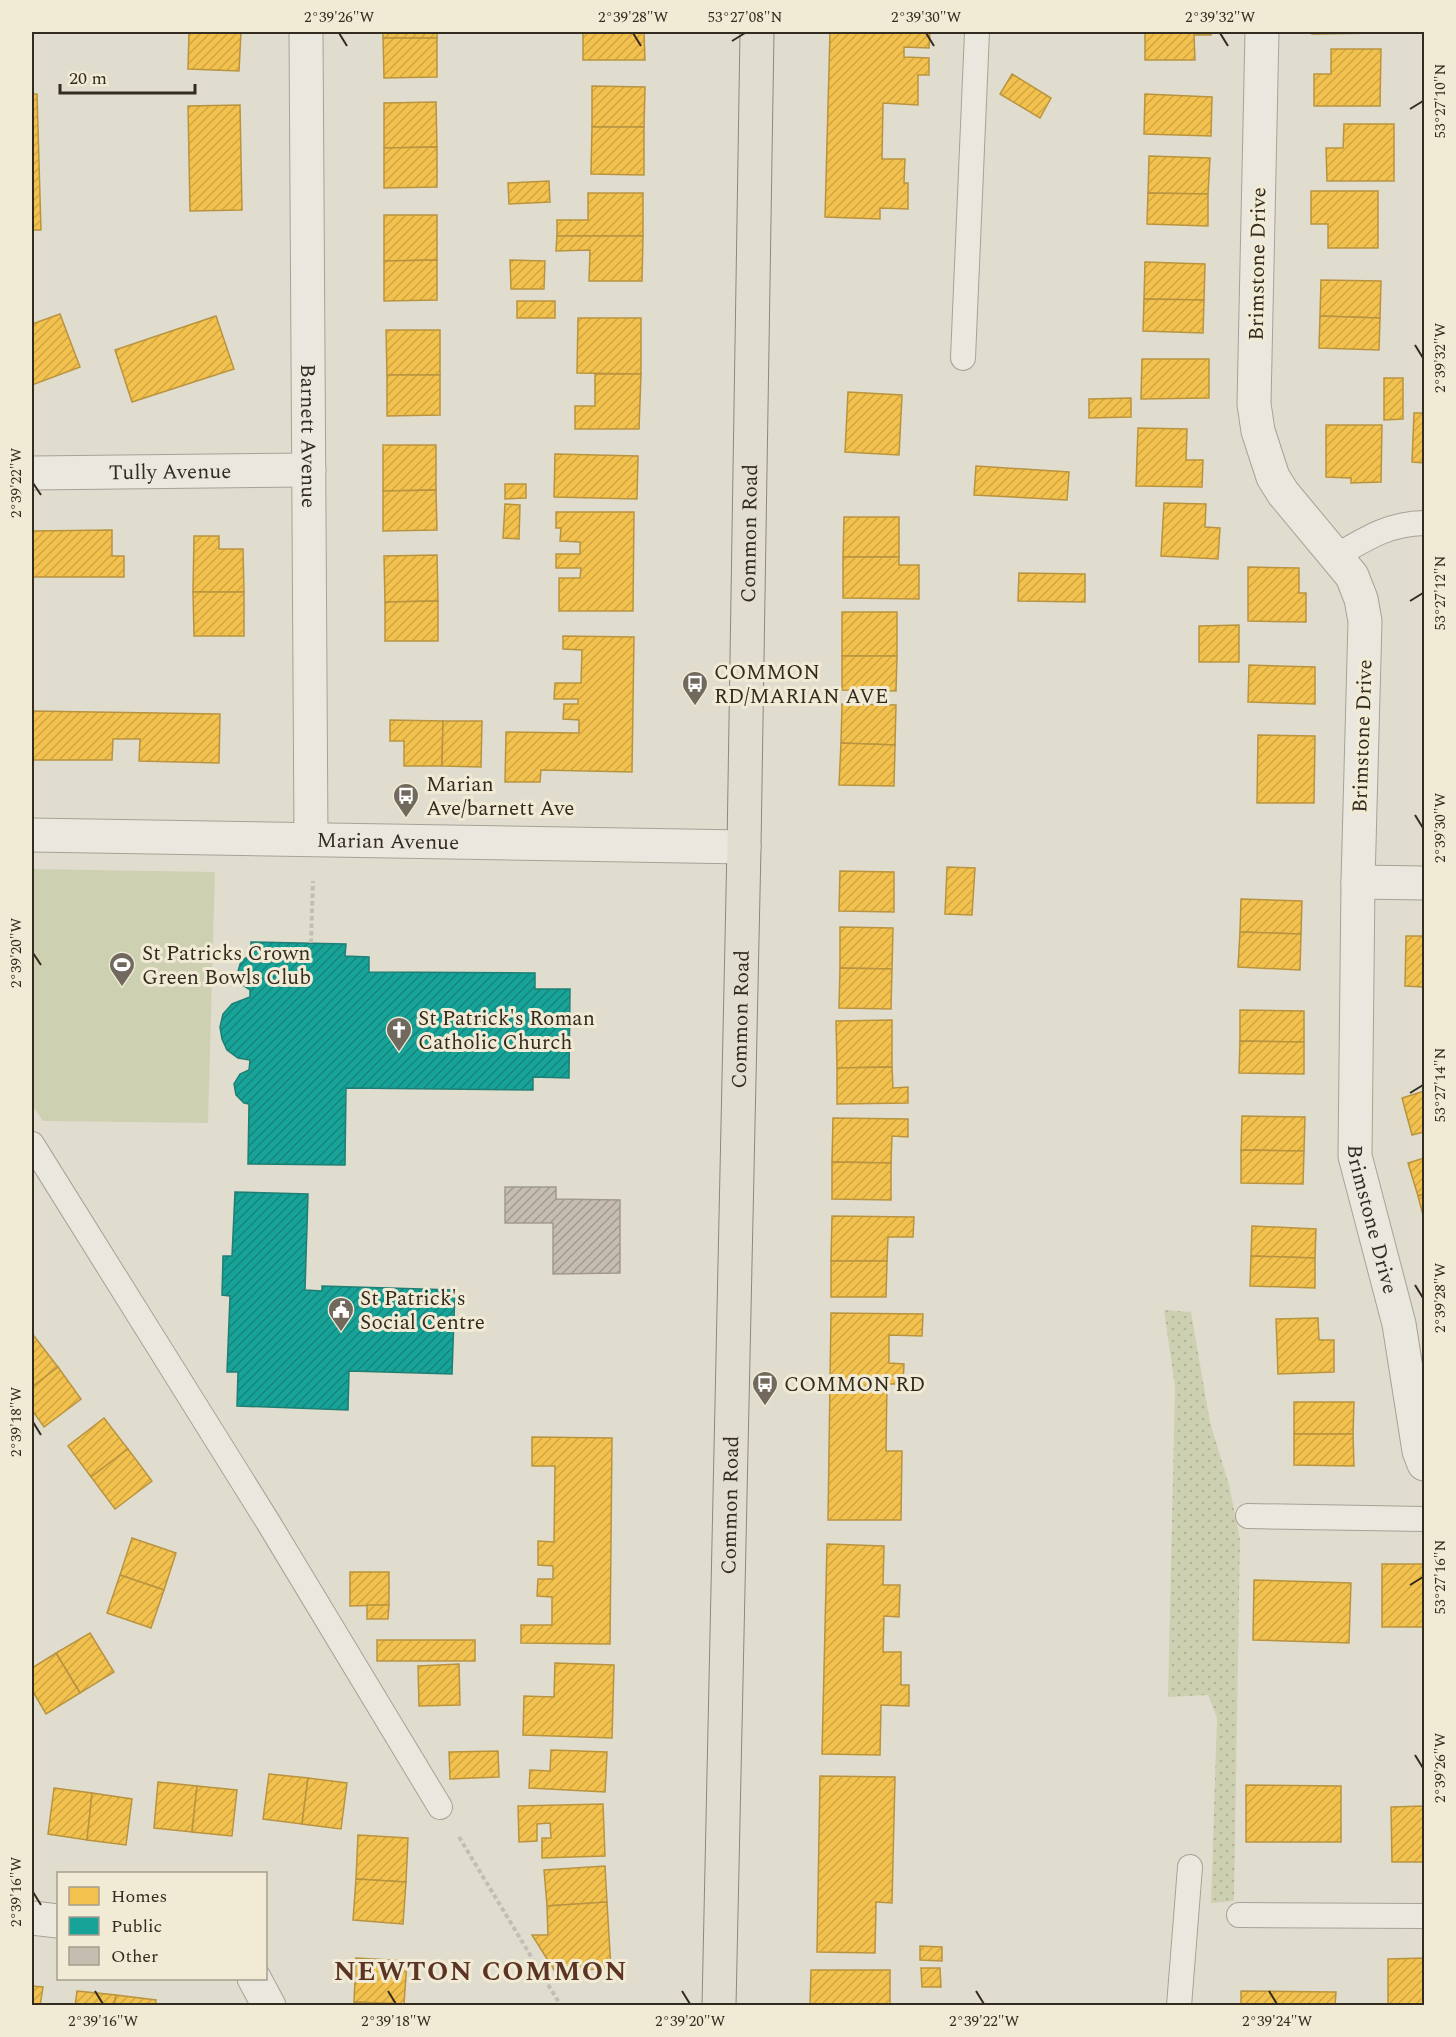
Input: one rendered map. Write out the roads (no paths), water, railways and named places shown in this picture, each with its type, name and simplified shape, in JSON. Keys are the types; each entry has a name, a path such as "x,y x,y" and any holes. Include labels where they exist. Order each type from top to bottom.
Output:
{"main road":[{"name":"Common Road","path":"718,2006 744,847 758,32"}],"street":[{"name":"Barnett Avenue","path":"306,32 311,838"},
{"name":"Brimstone Drive","path":"1262,32 1254,405 1260,439 1273,477 1283,493 1352,576 1361,599 1365,621 1358,882 1355,1156 1399,1324 1419,1451 1425,1464"},
{"name":"Tully Avenue","path":"32,473 309,470"},
{"name":"Marian Avenue","path":"32,835 744,847"},
{"path":"1358,882 1425,883"},
{"path":"32,1918 57,1921"},
{"path":"255,1980 269,2006"}],"lane":[{"path":"963,358 977,32"},
{"path":"1336,556 1385,529 1425,523"},
{"path":"32,1144 268,1522 440,1807"},
{"path":"1248,1516 1425,1519"},
{"path":"1179,2006 1190,1867"},
{"path":"1239,1915 1425,1916"}],"place":[{"name":"COMMON RD/MARIAN AVE","path":"695,707"},
{"name":"Marian Ave/barnett Ave","path":"406,819"},
{"name":"St Patricks Crown Green Bowls Club","path":"122,988"},
{"name":"St Patrick's Roman Catholic Church","path":"399,1053"},
{"name":"St Patrick's Social Centre","path":"341,1333"},
{"name":"COMMON RD","path":"765,1407"}],"district":[{"name":"NEWTON COMMON","path":"481,1971"}]}
